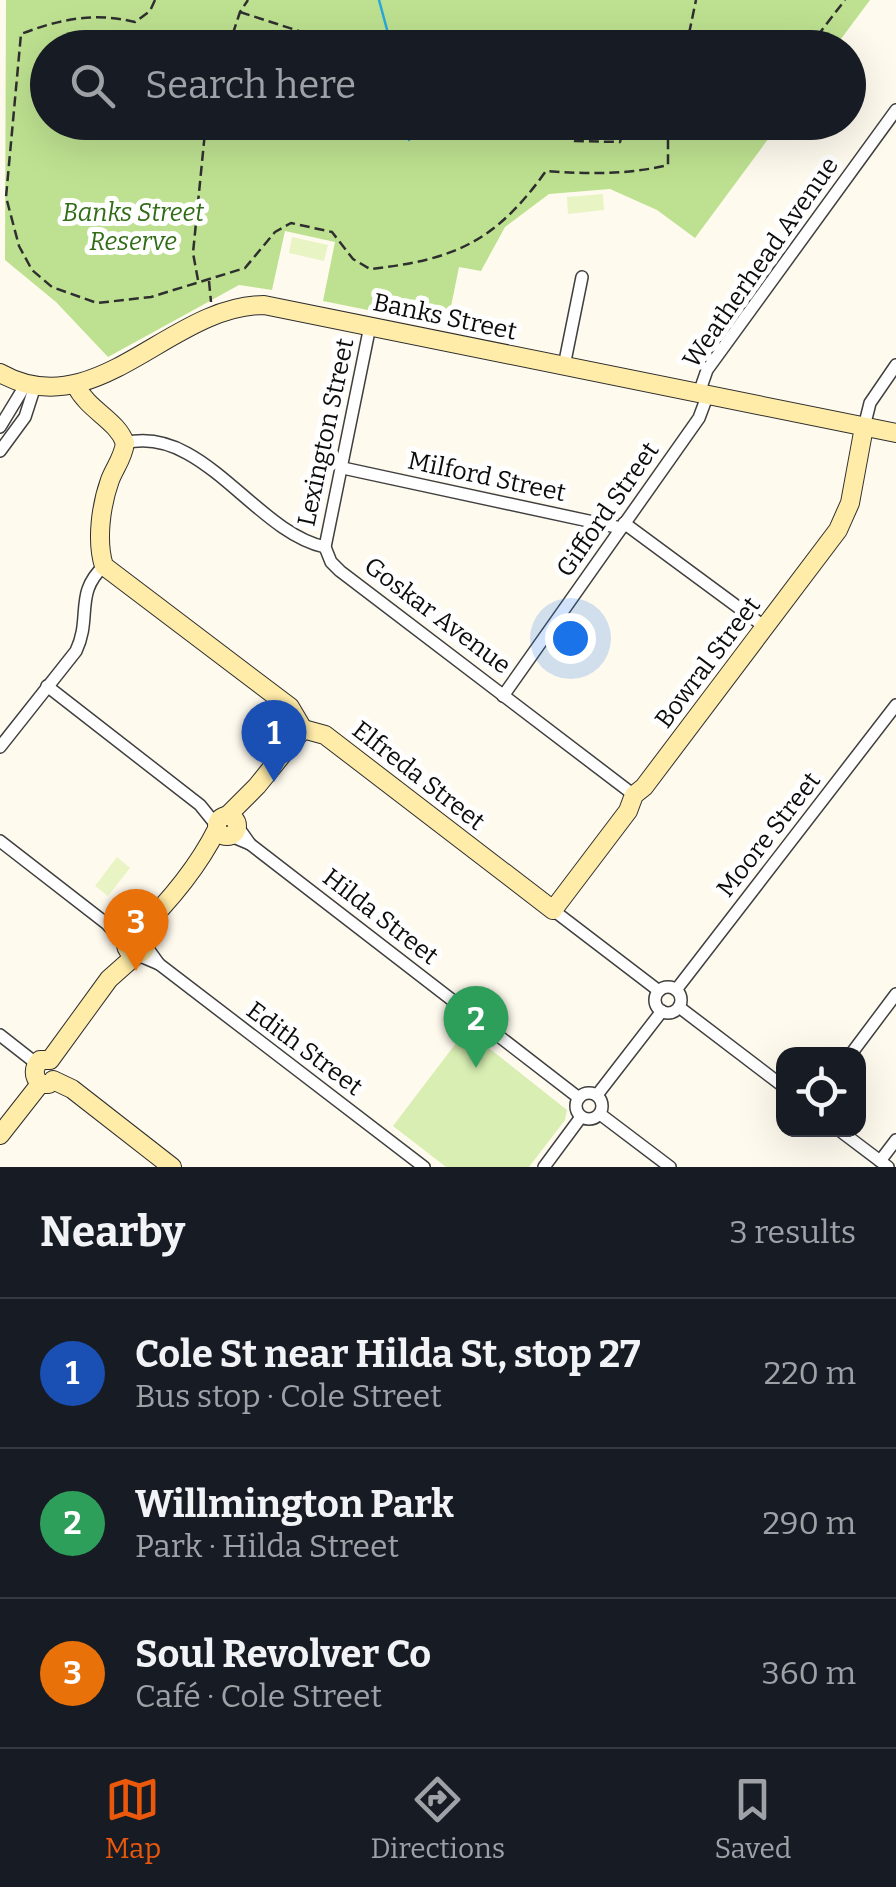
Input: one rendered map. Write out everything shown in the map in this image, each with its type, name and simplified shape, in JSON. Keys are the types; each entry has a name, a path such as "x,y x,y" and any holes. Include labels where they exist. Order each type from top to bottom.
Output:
{"street":[{"name":"Weatherhead Avenue","path":"704,394 707,370 896,110"},
{"path":"564,366 582,277"},
{"name":"Banks Street","path":"0,373 31,385 76,386 216,314 241,305 264,305 896,433"},
{"name":"Lexington Street","path":"325,547 370,326"},
{"path":"864,427 870,402 896,365"},
{"path":"0,427 31,385"},
{"path":"0,450 31,406 31,385"},
{"path":"0,747 82,638 86,592 91,578 104,566 99,550 104,510 110,480 125,443 118,430 90,408 76,386"},
{"name":"Gifford Street","path":"503,696 699,418 704,394"},
{"path":"9,416 18,416 20,425"},
{"name":"Bowral Street","path":"553,910 628,811 634,795 845,516 864,427"},
{"name":"Goskar Avenue","path":"125,443 154,441 182,449 296,537 325,547 340,571 634,795"},
{"name":"Milford Street","path":"343,468 622,526 765,626"},
{"name":"Elfreda Street","path":"104,566 290,707 303,729 325,735 659,991"},
{"name":"Hilda Street","path":"47,686 578,1098"},
{"name":"Moore Street","path":"676,990 896,705"},
{"path":"43,1062 303,729"},
{"name":"Edith Street","path":"0,841 424,1167"},
{"path":"676,990 679,1007 669,1013 662,1011 655,1002 659,991 676,990"},
{"path":"856,1047 896,994"},
{"path":"679,1007 776,1081"},
{"path":"597,1095 662,1011"},
{"path":"0,1035 54,1067 46,1082 0,1135"},
{"path":"46,1082 72,1090 172,1167"},
{"path":"585,1093 597,1095 602,1102 600,1114 593,1119 581,1116 576,1110 578,1098 585,1093"},
{"path":"600,1114 670,1167"},
{"path":"544,1167 581,1116"},
{"path":"848,1137 884,1164 896,1140"}],"path":[{"path":"32,30 88,16 135,22 150,11 155,0"},
{"path":"234,30 248,0"},
{"path":"690,30 696,0"},
{"path":"822,30 845,0"},
{"path":"240,12 293,30"},
{"path":"30,31 21,34 6,197 19,246 32,270 52,287 97,304 151,297 245,268 275,232 291,223 332,232 353,259 370,269 453,253 498,228 521,206 546,172 597,174 668,165 668,140"},
{"path":"198,282 193,253 204,140"},
{"path":"573,140 621,140"},
{"path":"209,280 211,302"}],"green space":[{"name":"Banks Street Reserve","path":"6,0 870,0 848,30 30,30 30,140 767,140 695,238 657,210 610,189 549,194 505,227 481,271 459,267 447,326 323,301 335,242 285,231 272,290 239,285 108,357 56,302 5,260"},
{"path":"603,194 604,210 568,214 567,197"},
{"path":"292,237 328,245 324,261 289,253"},
{"path":"117,857 130,868 108,896 95,886"},
{"path":"466,1030 567,1110 565,1120 529,1167 446,1167 393,1126"}],"waterway":[{"path":"379,0 387,30"}],"place":[{"name":"Cole St near Hilda St, stop 27","path":"274,782"},
{"name":"Soul Revolver Co","path":"136,971"},
{"name":"Willmington Park","path":"476,1068"}]}
